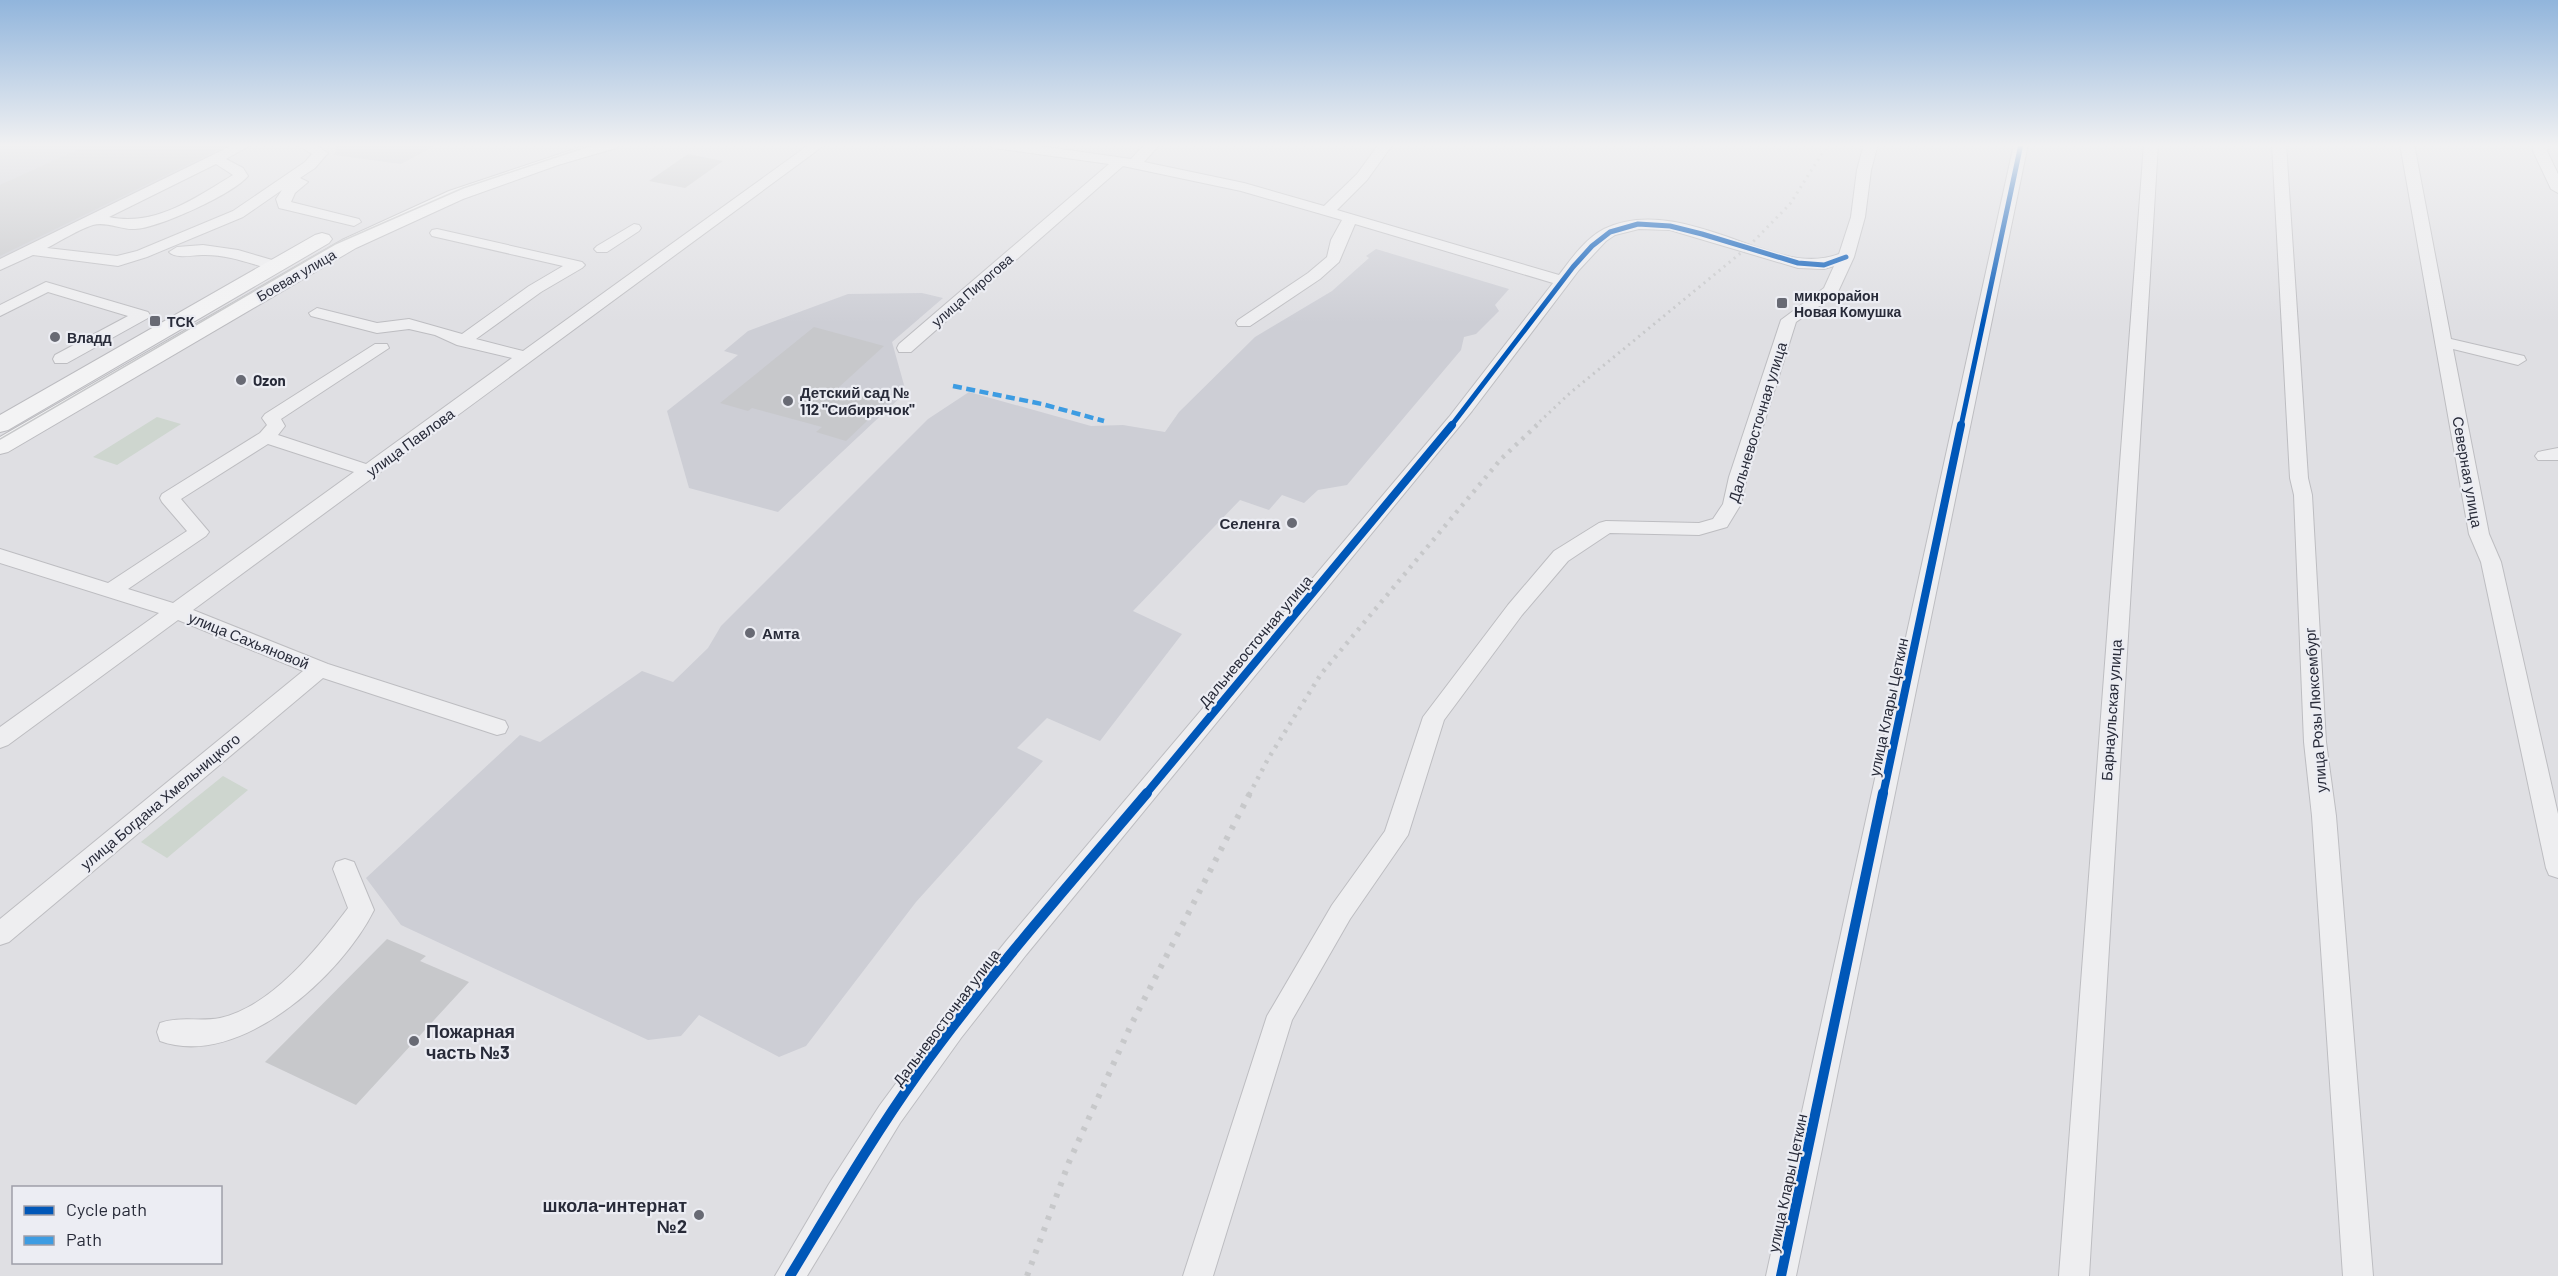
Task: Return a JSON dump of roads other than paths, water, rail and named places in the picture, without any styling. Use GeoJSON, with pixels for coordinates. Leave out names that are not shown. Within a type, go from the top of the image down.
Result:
{"type":"FeatureCollection","features":[{"type":"Feature","properties":{"kind":"main road","name":"Боевая улица"},"geometry":{"type":"LineString","coordinates":[[0,425],[274,265],[354,222],[397,204]]}},
{"type":"Feature","properties":{"kind":"main road","name":"Боевая улица"},"geometry":{"type":"LineString","coordinates":[[0,447],[349,244],[437,204]]}},
{"type":"Feature","properties":{"kind":"street"},"geometry":{"type":"LineString","coordinates":[[0,265],[126,204]]}},
{"type":"Feature","properties":{"kind":"street"},"geometry":{"type":"LineString","coordinates":[[95,219],[135,225],[155,221],[188,204]]}},
{"type":"Feature","properties":{"kind":"street"},"geometry":{"type":"LineString","coordinates":[[30,250],[118,261],[189,236],[238,214],[253,204]]}},
{"type":"Feature","properties":{"kind":"street"},"geometry":{"type":"LineString","coordinates":[[284,204],[354,222]]}},
{"type":"Feature","properties":{"kind":"street","name":"улица Павлова"},"geometry":{"type":"LineString","coordinates":[[0,740],[737,204]]}},
{"type":"Feature","properties":{"kind":"street","name":"улица Пирогова"},"geometry":{"type":"LineString","coordinates":[[905,348],[1078,204]]}},
{"type":"Feature","properties":{"kind":"street"},"geometry":{"type":"LineString","coordinates":[[1298,204],[1563,281]]}},
{"type":"Feature","properties":{"kind":"street"},"geometry":{"type":"LineString","coordinates":[[1326,212],[1335,204]]}},
{"type":"Feature","properties":{"kind":"street"},"geometry":{"type":"LineString","coordinates":[[1831,291],[1846,257],[1860,204]]}},
{"type":"Feature","properties":{"kind":"street","name":"улица Клары Цеткин"},"geometry":{"type":"LineString","coordinates":[[1781,1276],[2008,204]]}},
{"type":"Feature","properties":{"kind":"street","name":"Барнаульская улица"},"geometry":{"type":"LineString","coordinates":[[2074,1276],[2147,204]]}},
{"type":"Feature","properties":{"kind":"street","name":"улица Розы Люксембург"},"geometry":{"type":"LineString","coordinates":[[2283,204],[2299,478],[2303,495],[2315,741],[2324,816],[2358,1276]]}},
{"type":"Feature","properties":{"kind":"street","name":"Северная улица"},"geometry":{"type":"LineString","coordinates":[[2418,204],[2479,534],[2491,562],[2558,868]]}},
{"type":"Feature","properties":{"kind":"street"},"geometry":{"type":"LineString","coordinates":[[1244,323],[1314,276],[1334,259],[1350,219]]}},
{"type":"Feature","properties":{"kind":"street","name":"Дальневосточная улица"},"geometry":{"type":"LineString","coordinates":[[790,1276],[889,1115],[975,1000],[1063,889],[1149,790],[1479,392],[1563,281],[1596,242],[1609,232],[1641,225],[1687,229],[1796,264],[1820,267],[1837,264],[1846,257]]}},
{"type":"Feature","properties":{"kind":"street"},"geometry":{"type":"LineString","coordinates":[[602,249],[634,228]]}},
{"type":"Feature","properties":{"kind":"street"},"geometry":{"type":"LineString","coordinates":[[437,233],[577,265],[535,289],[463,341]]}},
{"type":"Feature","properties":{"kind":"street"},"geometry":{"type":"LineString","coordinates":[[177,252],[202,248],[242,255],[274,265]]}},
{"type":"Feature","properties":{"kind":"street","name":"Дальневосточная улица"},"geometry":{"type":"LineString","coordinates":[[1198,1276],[1280,1016],[1341,912],[1396,835],[1434,717],[1515,610],[1561,556],[1606,526],[1699,530],[1720,523],[1732,504],[1738,477],[1789,320],[1831,291],[1816,275],[1796,264]]}},
{"type":"Feature","properties":{"kind":"street"},"geometry":{"type":"LineString","coordinates":[[0,311],[46,287],[142,315],[61,359]]}},
{"type":"Feature","properties":{"kind":"street"},"geometry":{"type":"LineString","coordinates":[[316,313],[377,328],[409,324],[463,341],[527,357]]}},
{"type":"Feature","properties":{"kind":"street"},"geometry":{"type":"LineString","coordinates":[[2445,342],[2518,360]]}},
{"type":"Feature","properties":{"kind":"street"},"geometry":{"type":"LineString","coordinates":[[111,590],[200,532],[169,498],[266,437],[276,426],[271,418],[381,348]]}},
{"type":"Feature","properties":{"kind":"street"},"geometry":{"type":"LineString","coordinates":[[266,437],[369,471]]}},
{"type":"Feature","properties":{"kind":"street","name":"улица Сахьяновой"},"geometry":{"type":"LineString","coordinates":[[0,556],[176,611],[320,669],[497,727]]}},
{"type":"Feature","properties":{"kind":"street","name":"улица Богдана Хмельницкого"},"geometry":{"type":"LineString","coordinates":[[0,934],[320,669]]}},
{"type":"Feature","properties":{"kind":"street"},"geometry":{"type":"LineString","coordinates":[[170,1032],[224,1030],[274,1006],[336,946],[361,910],[345,869]]}},
{"type":"Feature","properties":{"kind":"tram line"},"geometry":{"type":"LineString","coordinates":[[0,439],[335,244],[427,204]]}},
{"type":"Feature","properties":{"kind":"railway"},"geometry":{"type":"LineString","coordinates":[[1535,426],[1570,393],[1748,247],[1790,204]]}},
{"type":"Feature","properties":{"kind":"railway"},"geometry":{"type":"LineString","coordinates":[[1249,795],[1268,759],[1321,674],[1501,459],[1537,425]]}},
{"type":"Feature","properties":{"kind":"railway"},"geometry":{"type":"LineString","coordinates":[[1027,1276],[1069,1162],[1131,1025],[1250,793]]}},
{"type":"Feature","properties":{"kind":"place","name":"микрорайон Новая Комушка"},"geometry":{"type":"Point","coordinates":[1782,303]}},
{"type":"Feature","properties":{"kind":"place","name":"ТСК"},"geometry":{"type":"Point","coordinates":[155,321]}},
{"type":"Feature","properties":{"kind":"place","name":"Владд"},"geometry":{"type":"Point","coordinates":[55,337]}},
{"type":"Feature","properties":{"kind":"place","name":"Ozon"},"geometry":{"type":"Point","coordinates":[241,380]}},
{"type":"Feature","properties":{"kind":"place","name":"Детский сад № 112 \"Сибирячок\""},"geometry":{"type":"Point","coordinates":[788,401]}},
{"type":"Feature","properties":{"kind":"place","name":"Селенга"},"geometry":{"type":"Point","coordinates":[1292,523]}},
{"type":"Feature","properties":{"kind":"place","name":"Амта"},"geometry":{"type":"Point","coordinates":[750,633]}},
{"type":"Feature","properties":{"kind":"place","name":"Пожарная часть №3"},"geometry":{"type":"Point","coordinates":[414,1041]}},
{"type":"Feature","properties":{"kind":"place","name":"школа-интернат №2"},"geometry":{"type":"Point","coordinates":[699,1215]}}]}
